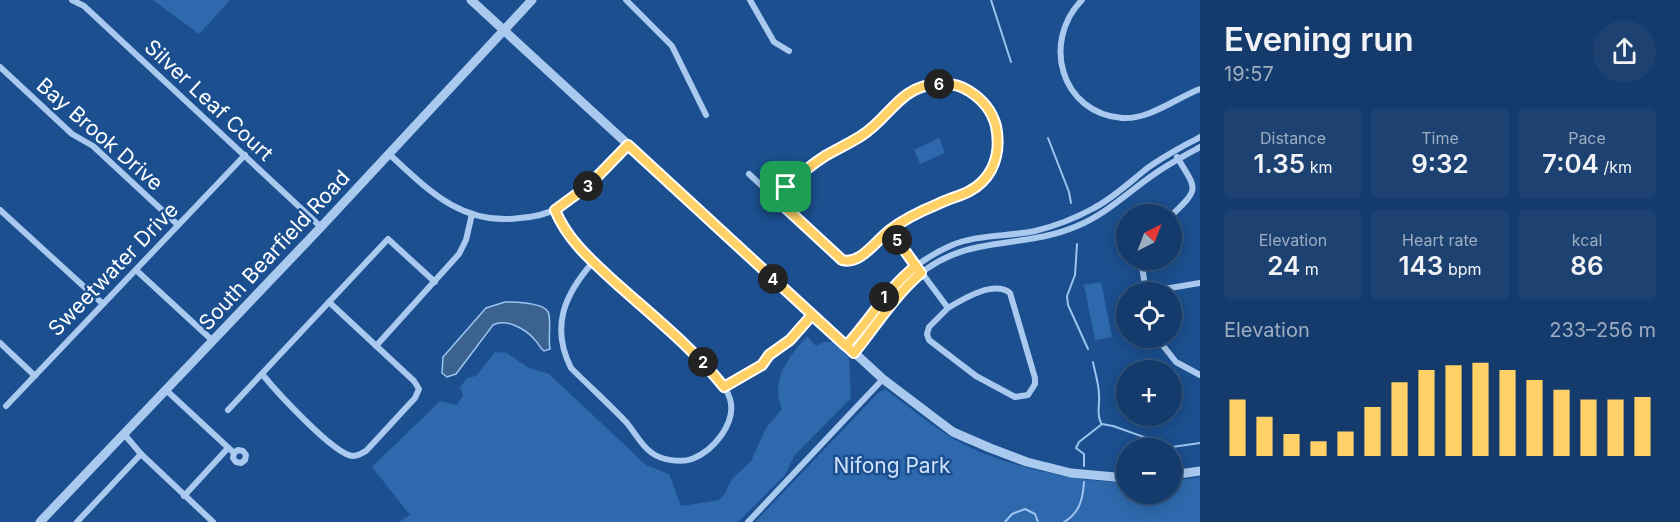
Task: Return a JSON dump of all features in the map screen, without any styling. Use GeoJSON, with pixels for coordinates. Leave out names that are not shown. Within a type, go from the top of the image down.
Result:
{"type":"FeatureCollection","features":[{"type":"Feature","properties":{"kind":"street","name":"Silver Leaf Court"},"geometry":{"type":"LineString","coordinates":[[72,0],[84,6],[321,227]]}},
{"type":"Feature","properties":{"kind":"street"},"geometry":{"type":"LineString","coordinates":[[471,0],[883,380],[953,432],[1027,462],[1071,472],[1116,477]]}},
{"type":"Feature","properties":{"kind":"street","name":"South Bearfield Road"},"geometry":{"type":"LineString","coordinates":[[40,522],[321,227],[532,0]]}},
{"type":"Feature","properties":{"kind":"street"},"geometry":{"type":"LineString","coordinates":[[626,0],[672,46],[706,115]]}},
{"type":"Feature","properties":{"kind":"street"},"geometry":{"type":"LineString","coordinates":[[750,0],[774,42],[789,51]]}},
{"type":"Feature","properties":{"kind":"street"},"geometry":{"type":"LineString","coordinates":[[1082,0],[1064,24],[1060,44],[1064,74],[1072,90],[1085,103],[1103,113],[1121,118],[1137,117],[1200,89]]}},
{"type":"Feature","properties":{"kind":"street","name":"Bay Brook Drive"},"geometry":{"type":"LineString","coordinates":[[0,67],[72,134],[93,146],[178,225]]}},
{"type":"Feature","properties":{"kind":"street"},"geometry":{"type":"LineString","coordinates":[[749,174],[842,260],[850,262],[857,260],[901,222],[939,203],[965,195],[983,181],[991,171],[998,149],[994,118],[975,94],[963,87],[947,83],[929,84],[914,89],[901,98],[873,128],[801,173],[775,198]]}},
{"type":"Feature","properties":{"kind":"street"},"geometry":{"type":"LineString","coordinates":[[850,350],[891,289],[916,266],[951,245],[980,237],[1033,231],[1053,226],[1094,208],[1116,194],[1147,168],[1200,137]]}},
{"type":"Feature","properties":{"kind":"street"},"geometry":{"type":"LineString","coordinates":[[389,154],[429,191],[447,203],[472,214],[493,219],[514,219],[537,216],[555,210],[589,185],[628,145]]}},
{"type":"Feature","properties":{"kind":"street"},"geometry":{"type":"LineString","coordinates":[[850,350],[881,318],[897,295],[935,263],[967,250],[1055,236],[1078,226],[1099,216],[1152,175],[1200,147]]}},
{"type":"Feature","properties":{"kind":"street"},"geometry":{"type":"LineString","coordinates":[[1173,152],[1193,183],[1194,190],[1191,198],[1182,206]]}},
{"type":"Feature","properties":{"kind":"street","name":"Sweetwater Drive"},"geometry":{"type":"LineString","coordinates":[[6,406],[244,156]]}},
{"type":"Feature","properties":{"kind":"street"},"geometry":{"type":"LineString","coordinates":[[0,210],[103,304]]}},
{"type":"Feature","properties":{"kind":"street"},"geometry":{"type":"LineString","coordinates":[[555,210],[562,227],[572,241],[697,357],[724,387],[730,398],[732,410],[729,422],[725,430],[703,454],[689,460],[677,461],[654,455],[646,449],[626,422],[571,368],[565,357],[562,333],[565,303],[570,292],[593,262]]}},
{"type":"Feature","properties":{"kind":"street"},"geometry":{"type":"LineString","coordinates":[[376,346],[459,254],[466,240],[472,214]]}},
{"type":"Feature","properties":{"kind":"street"},"geometry":{"type":"LineString","coordinates":[[890,230],[948,309]]}},
{"type":"Feature","properties":{"kind":"street"},"geometry":{"type":"LineString","coordinates":[[228,410],[388,239],[435,282]]}},
{"type":"Feature","properties":{"kind":"street"},"geometry":{"type":"LineString","coordinates":[[136,270],[213,341]]}},
{"type":"Feature","properties":{"kind":"street"},"geometry":{"type":"LineString","coordinates":[[1182,286],[1200,283]]}},
{"type":"Feature","properties":{"kind":"street"},"geometry":{"type":"LineString","coordinates":[[999,288],[1010,293],[1035,378],[1035,384],[1028,395],[1015,397],[976,376],[933,345],[927,334],[929,327],[948,309],[971,295],[999,288]]}},
{"type":"Feature","properties":{"kind":"street"},"geometry":{"type":"LineString","coordinates":[[262,374],[295,411],[346,454],[353,456],[360,455],[415,398],[419,389],[414,381],[329,302]]}},
{"type":"Feature","properties":{"kind":"street"},"geometry":{"type":"LineString","coordinates":[[873,313],[881,318]]}},
{"type":"Feature","properties":{"kind":"street"},"geometry":{"type":"LineString","coordinates":[[724,387],[762,365],[769,355],[790,340],[812,315]]}},
{"type":"Feature","properties":{"kind":"street"},"geometry":{"type":"LineString","coordinates":[[0,343],[35,376]]}},
{"type":"Feature","properties":{"kind":"street"},"geometry":{"type":"LineString","coordinates":[[1165,348],[1176,362],[1200,375]]}},
{"type":"Feature","properties":{"kind":"street"},"geometry":{"type":"LineString","coordinates":[[748,522],[883,380]]}},
{"type":"Feature","properties":{"kind":"street"},"geometry":{"type":"LineString","coordinates":[[166,390],[234,453]]}},
{"type":"Feature","properties":{"kind":"street"},"geometry":{"type":"LineString","coordinates":[[124,434],[141,454],[213,522]]}},
{"type":"Feature","properties":{"kind":"street"},"geometry":{"type":"LineString","coordinates":[[184,496],[228,448]]}},
{"type":"Feature","properties":{"kind":"street"},"geometry":{"type":"LineString","coordinates":[[76,522],[141,454]]}},
{"type":"Feature","properties":{"kind":"street"},"geometry":{"type":"LineString","coordinates":[[1182,474],[1200,471]]}},
{"type":"Feature","properties":{"kind":"green space"},"geometry":{"type":"Polygon","coordinates":[[[153,0],[230,0],[199,34],[153,0]]]}},
{"type":"Feature","properties":{"kind":"green space"},"geometry":{"type":"Polygon","coordinates":[[[939,138],[945,153],[920,164],[914,150],[939,138]]]}},
{"type":"Feature","properties":{"kind":"green space"},"geometry":{"type":"Polygon","coordinates":[[[1101,282],[1112,337],[1095,340],[1084,285],[1101,282]]]}},
{"type":"Feature","properties":{"kind":"green space"},"geometry":{"type":"Polygon","coordinates":[[[807,336],[816,346],[824,342],[834,342],[849,358],[851,398],[794,456],[785,475],[738,522],[399,522],[410,515],[372,467],[440,401],[457,405],[463,395],[460,387],[467,378],[476,376],[495,352],[507,353],[529,368],[549,374],[646,465],[669,474],[681,506],[719,500],[732,479],[751,461],[766,428],[782,409],[778,388],[783,370],[807,336]]]}},
{"type":"Feature","properties":{"kind":"green space","name":"Nifong Park"},"geometry":{"type":"Polygon","coordinates":[[[885,389],[952,438],[991,456],[1013,464],[1061,475],[1116,482],[1116,504],[1182,504],[1182,480],[1200,477],[1200,522],[755,522],[878,393],[885,389]]]}},
{"type":"Feature","properties":{"kind":"shaded area"},"geometry":{"type":"Polygon","coordinates":[[[505,302],[538,305],[547,311],[550,319],[550,349],[544,351],[531,336],[521,329],[510,324],[498,323],[493,325],[456,374],[447,377],[442,373],[443,357],[486,308],[505,302]]]}},
{"type":"Feature","properties":{"kind":"waterway"},"geometry":{"type":"LineString","coordinates":[[991,0],[1011,62]]}},
{"type":"Feature","properties":{"kind":"waterway"},"geometry":{"type":"LineString","coordinates":[[1048,138],[1071,203]]}},
{"type":"Feature","properties":{"kind":"waterway"},"geometry":{"type":"LineString","coordinates":[[1077,244],[1075,275],[1067,296],[1068,305],[1088,349]]}},
{"type":"Feature","properties":{"kind":"waterway"},"geometry":{"type":"LineString","coordinates":[[1093,362],[1101,423]]}},
{"type":"Feature","properties":{"kind":"waterway"},"geometry":{"type":"LineString","coordinates":[[1084,466],[1084,454],[1076,448],[1079,442],[1102,424],[1172,447],[1200,443]]}},
{"type":"Feature","properties":{"kind":"waterway"},"geometry":{"type":"LineString","coordinates":[[1064,522],[1080,505],[1084,482]]}},
{"type":"Feature","properties":{"kind":"waterway"},"geometry":{"type":"LineString","coordinates":[[1005,522],[1012,514],[1025,509],[1035,514],[1038,522]]}},
{"type":"Feature","properties":{"kind":"route"},"geometry":{"type":"LineString","coordinates":[[786,187],[775,198],[842,260],[850,262],[857,260],[890,230],[916,266],[891,289],[863,327],[846,346],[812,315],[790,340],[780,345],[762,365],[724,387],[712,371],[572,241],[562,227],[555,210],[589,185],[628,145],[812,315],[854,353],[897,295],[921,273],[916,266],[912,261],[890,230],[939,203],[965,195],[983,181],[991,171],[998,149],[994,118],[985,104],[963,87],[947,83],[929,84],[914,89],[901,98],[873,128],[825,156],[786,187]]}}]}
